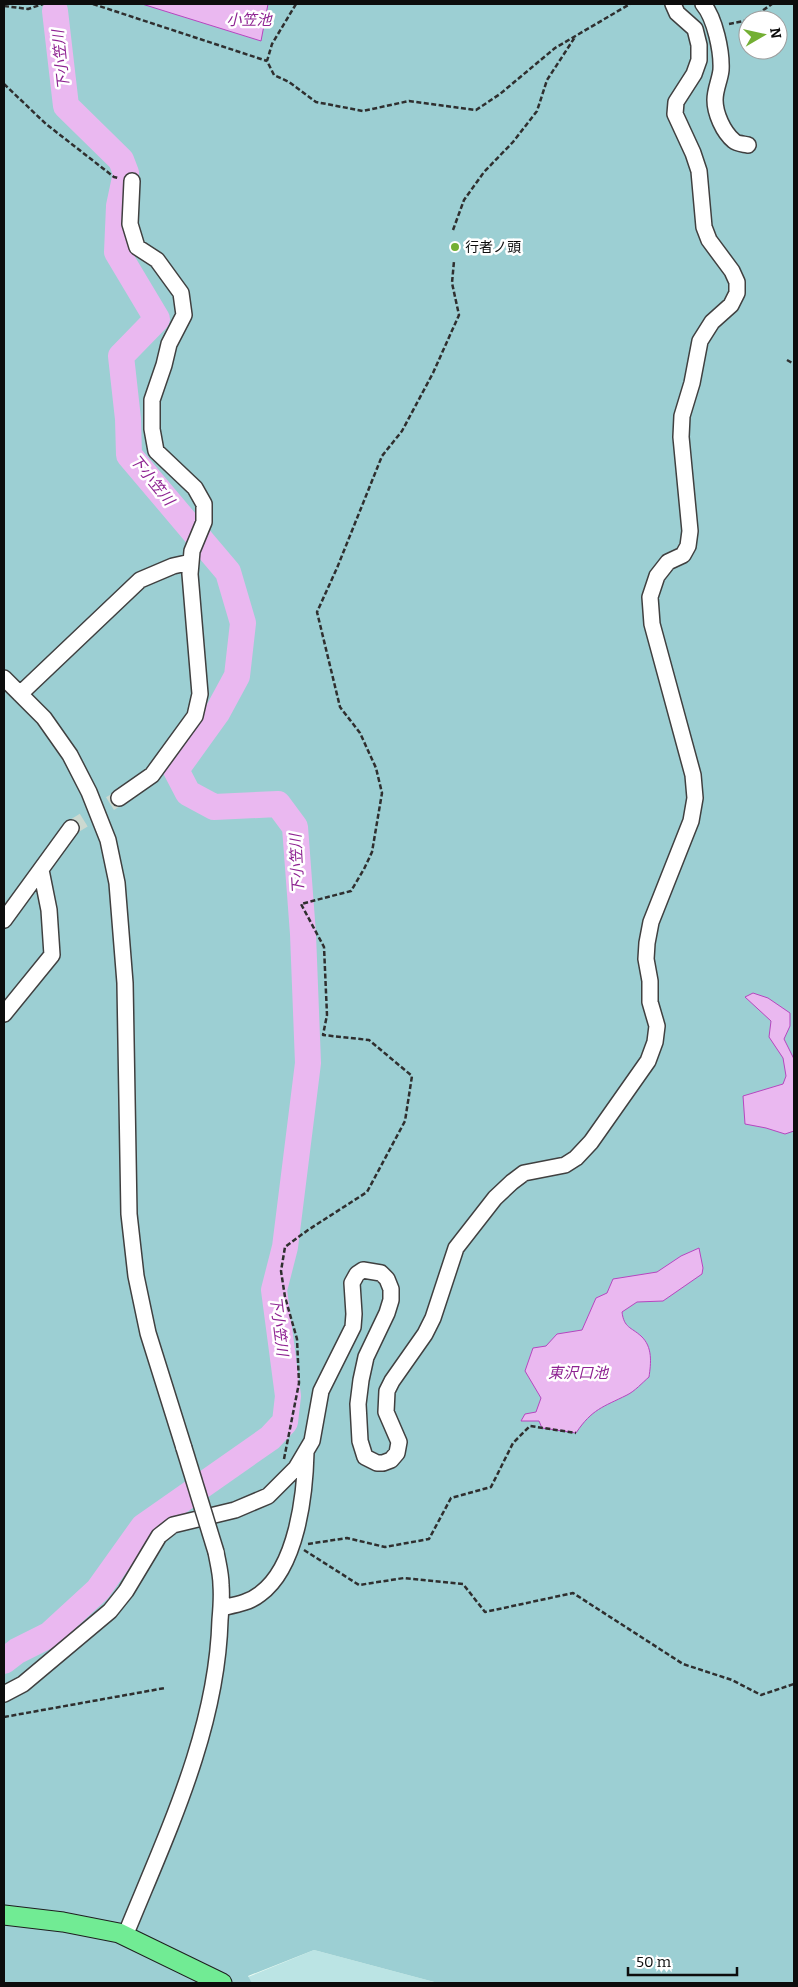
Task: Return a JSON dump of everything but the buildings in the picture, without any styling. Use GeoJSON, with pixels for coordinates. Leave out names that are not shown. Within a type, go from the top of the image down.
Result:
{"type":"FeatureCollection","features":[{"type":"Feature","properties":{"kind":"main road"},"geometry":{"type":"LineString","coordinates":[[4,1915],[63,1922],[119,1933],[222,1983]]}},
{"type":"Feature","properties":{"kind":"street"},"geometry":{"type":"LineString","coordinates":[[4,1694],[23,1684],[110,1611],[126,1591],[159,1536],[173,1525],[235,1510],[268,1496],[296,1468],[312,1441],[321,1391],[353,1328],[352,1283],[357,1274],[363,1270],[381,1273],[387,1279],[391,1289],[391,1300],[387,1313],[366,1357],[358,1404],[360,1441],[366,1456],[376,1463],[391,1460],[397,1453],[399,1442],[386,1412],[387,1391],[425,1334],[433,1318],[456,1248],[495,1198],[524,1173],[565,1165],[576,1158],[591,1142],[648,1062],[655,1042],[657,1026],[650,1002],[650,981],[646,958],[647,943],[651,922],[691,820],[695,798],[693,775],[652,624],[650,597],[657,576],[668,562],[683,554],[688,546],[690,530],[680,437],[682,416],[692,383],[700,341],[712,322],[731,305],[737,294],[737,282],[732,271],[708,240],[704,227],[699,171],[694,153],[675,114],[676,102],[694,74],[699,60],[699,45],[694,29],[678,13],[673,4]]}},
{"type":"Feature","properties":{"kind":"street"},"geometry":{"type":"LineString","coordinates":[[703,4],[716,32],[721,54],[721,71],[715,101],[721,122],[735,142],[748,146]]}},
{"type":"Feature","properties":{"kind":"street"},"geometry":{"type":"LineString","coordinates":[[119,798],[152,775],[195,716],[200,694],[190,574],[192,551],[204,522],[204,504],[194,488],[156,451],[152,429],[152,400],[169,344],[184,315],[181,293],[157,260],[137,247],[130,224],[126,180]]}},
{"type":"Feature","properties":{"kind":"street"},"geometry":{"type":"LineString","coordinates":[[20,694],[140,580],[173,566],[191,562]]}},
{"type":"Feature","properties":{"kind":"street"},"geometry":{"type":"LineString","coordinates":[[4,678],[44,718],[70,755],[89,792],[108,840],[117,884],[125,983],[128,1214],[136,1276],[148,1333],[216,1552],[222,1586],[220,1640],[215,1674],[199,1741],[187,1782],[125,1936]]}},
{"type":"Feature","properties":{"kind":"street"},"geometry":{"type":"LineString","coordinates":[[4,920],[71,828]]}},
{"type":"Feature","properties":{"kind":"street"},"geometry":{"type":"LineString","coordinates":[[4,1014],[52,955],[50,910],[41,870]]}},
{"type":"Feature","properties":{"kind":"street"},"geometry":{"type":"LineString","coordinates":[[221,1608],[247,1602],[261,1594],[283,1568],[294,1541],[306,1478],[306,1452]]}},
{"type":"Feature","properties":{"kind":"path"},"geometry":{"type":"LineString","coordinates":[[4,6],[28,9],[43,4]]}},
{"type":"Feature","properties":{"kind":"path"},"geometry":{"type":"LineString","coordinates":[[93,4],[267,61]]}},
{"type":"Feature","properties":{"kind":"path"},"geometry":{"type":"LineString","coordinates":[[296,4],[272,44],[267,61],[274,76],[289,82],[316,102],[363,111],[410,101],[476,110],[500,94],[555,48],[630,4]]}},
{"type":"Feature","properties":{"kind":"path"},"geometry":{"type":"LineString","coordinates":[[727,24],[749,20],[772,4]]}},
{"type":"Feature","properties":{"kind":"path"},"geometry":{"type":"LineString","coordinates":[[454,230],[464,200],[484,172],[513,142],[537,111],[547,80],[576,36]]}},
{"type":"Feature","properties":{"kind":"path"},"geometry":{"type":"LineString","coordinates":[[4,84],[46,124],[114,177],[126,180]]}},
{"type":"Feature","properties":{"kind":"path"},"geometry":{"type":"LineString","coordinates":[[283,1463],[299,1383],[297,1339],[285,1297],[281,1270],[285,1247],[367,1192],[405,1121],[412,1076],[369,1040],[323,1035],[327,1015],[324,947],[301,904],[351,891],[372,852],[382,793],[376,768],[360,733],[340,707],[317,612],[337,568],[382,456],[402,432],[433,373],[459,316],[452,283],[454,261]]}},
{"type":"Feature","properties":{"kind":"path"},"geometry":{"type":"LineString","coordinates":[[787,360],[794,364]]}},
{"type":"Feature","properties":{"kind":"path"},"geometry":{"type":"LineString","coordinates":[[305,1544],[347,1538],[385,1547],[429,1539],[451,1498],[491,1487],[512,1443],[530,1426],[576,1432]]}},
{"type":"Feature","properties":{"kind":"path"},"geometry":{"type":"LineString","coordinates":[[297,1546],[359,1585],[404,1578],[462,1584],[485,1612],[573,1593],[682,1664],[732,1680],[761,1695],[794,1684]]}},
{"type":"Feature","properties":{"kind":"path"},"geometry":{"type":"LineString","coordinates":[[4,1717],[164,1688]]}},
{"type":"Feature","properties":{"kind":"shaded area"},"geometry":{"type":"Polygon","coordinates":[[[4,4],[794,4],[794,1983],[438,1983],[314,1950],[248,1976],[252,1983],[4,1983],[4,4]]]}},
{"type":"Feature","properties":{"kind":"shaded area"},"geometry":{"type":"Polygon","coordinates":[[[314,1950],[438,1983],[252,1983],[248,1977],[314,1950]]]}},
{"type":"Feature","properties":{"kind":"water","name":"小笠池"},"geometry":{"type":"Polygon","coordinates":[[[142,4],[268,4],[261,41],[142,4]]]}},
{"type":"Feature","properties":{"kind":"water"},"geometry":{"type":"Polygon","coordinates":[[[753,993],[768,998],[790,1013],[790,1026],[784,1039],[794,1059],[794,1131],[785,1134],[745,1124],[743,1096],[783,1084],[786,1076],[783,1058],[769,1037],[771,1021],[745,997],[753,993]]]}},
{"type":"Feature","properties":{"kind":"water","name":"東沢口池"},"geometry":{"type":"Polygon","coordinates":[[[699,1248],[703,1268],[702,1274],[663,1301],[637,1302],[622,1312],[628,1327],[641,1336],[648,1345],[651,1361],[649,1377],[630,1393],[593,1414],[576,1433],[542,1428],[539,1421],[521,1421],[525,1414],[536,1412],[541,1398],[525,1371],[533,1348],[546,1346],[557,1334],[582,1330],[596,1298],[607,1293],[613,1279],[657,1272],[681,1256],[699,1248]]]}},
{"type":"Feature","properties":{"kind":"waterway","name":"下小笠川"},"geometry":{"type":"LineString","coordinates":[[4,1661],[17,1651],[49,1635],[98,1590],[143,1527],[270,1438],[285,1422],[288,1396],[274,1290],[285,1247],[308,1063],[303,934],[295,827],[278,804],[214,807],[188,793],[176,770],[217,713],[237,676],[243,623],[228,572],[129,455],[128,419],[121,356],[157,319],[117,252],[119,206],[126,173],[121,160],[66,106],[55,11]]}},
{"type":"Feature","properties":{"kind":"tunnel"},"geometry":{"type":"LineString","coordinates":[[71,828],[119,798]]}},
{"type":"Feature","properties":{"kind":"place","name":"行者ノ頭"},"geometry":{"type":"Point","coordinates":[455,247]}}]}
